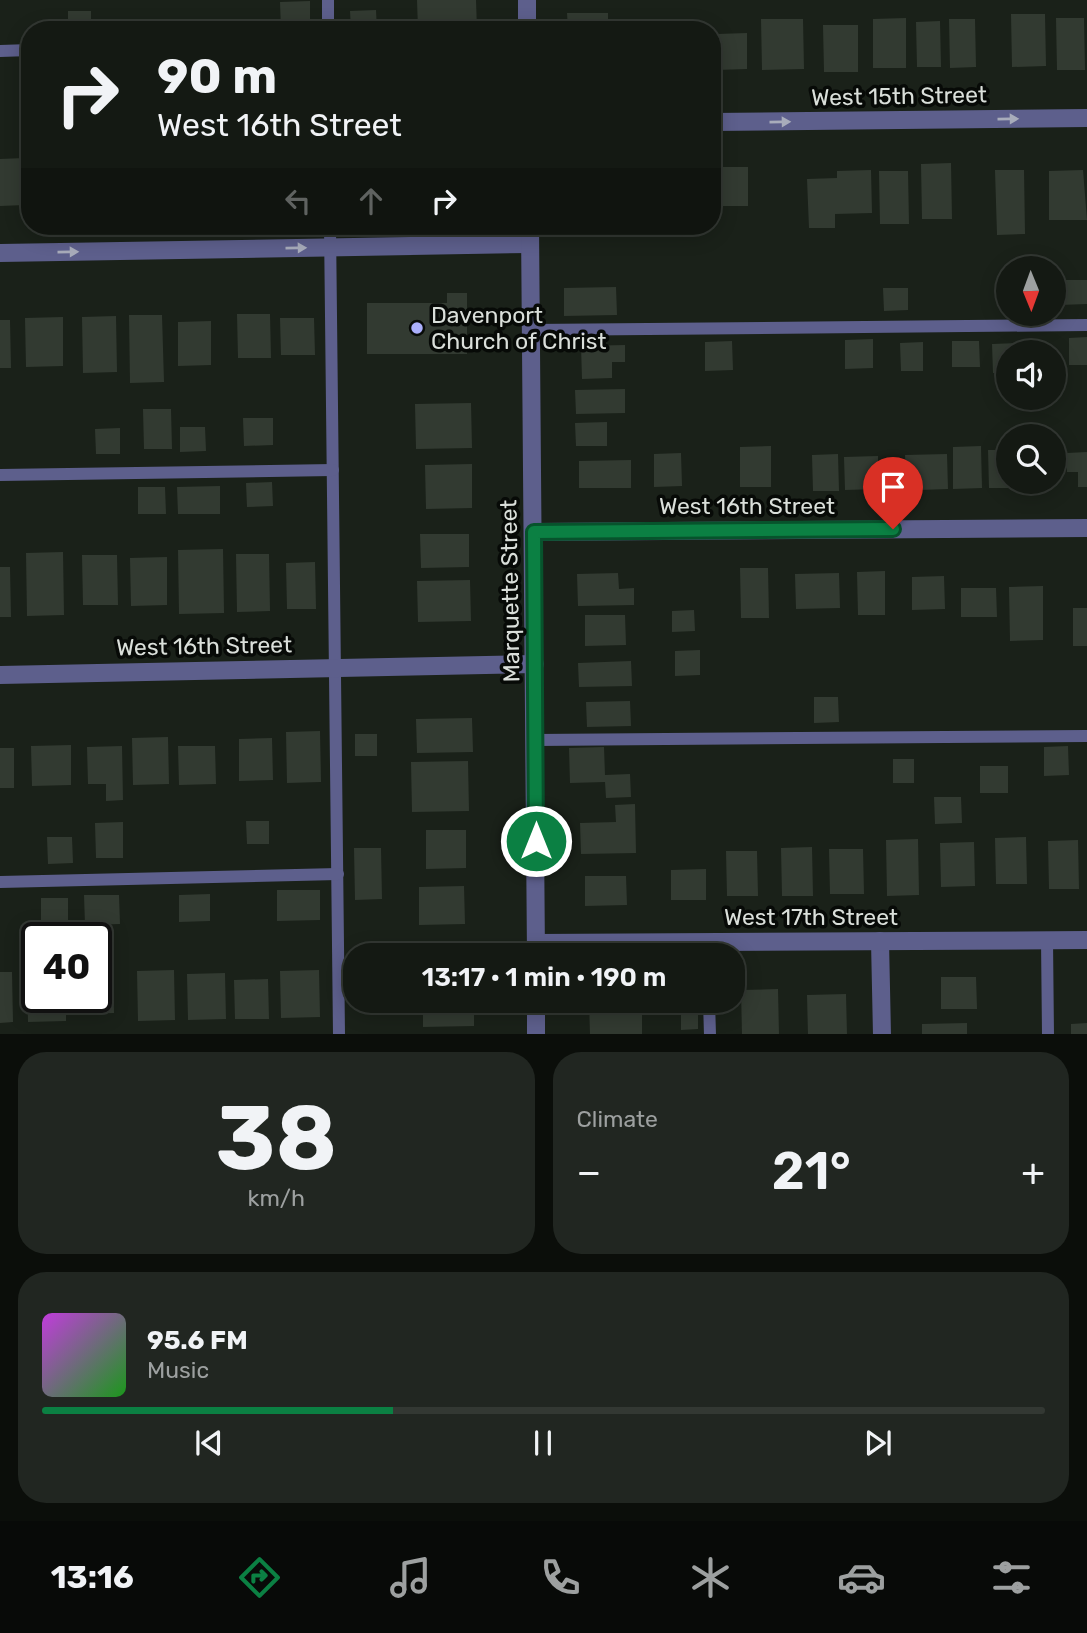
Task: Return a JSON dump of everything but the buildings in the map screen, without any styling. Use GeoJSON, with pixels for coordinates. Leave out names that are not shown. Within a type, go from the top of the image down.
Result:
{"type":"FeatureCollection","features":[{"type":"Feature","properties":{"kind":"street"},"geometry":{"type":"LineString","coordinates":[[527,0],[527,21]]}},
{"type":"Feature","properties":{"kind":"street","name":"West 15th Street"},"geometry":{"type":"LineString","coordinates":[[721,122],[1087,118]]}},
{"type":"Feature","properties":{"kind":"street","name":"Marquette Street"},"geometry":{"type":"LineString","coordinates":[[530,235],[536,943]]}},
{"type":"Feature","properties":{"kind":"street"},"geometry":{"type":"LineString","coordinates":[[0,253],[530,244]]}},
{"type":"Feature","properties":{"kind":"street","name":"West 16th Street"},"geometry":{"type":"LineString","coordinates":[[534,532],[1087,528]]}},
{"type":"Feature","properties":{"kind":"street","name":"West 16th Street"},"geometry":{"type":"LineString","coordinates":[[0,675],[535,664]]}},
{"type":"Feature","properties":{"kind":"street","name":"West 17th Street"},"geometry":{"type":"LineString","coordinates":[[745,947],[880,941],[1087,940]]}},
{"type":"Feature","properties":{"kind":"street"},"geometry":{"type":"LineString","coordinates":[[880,941],[881,1034]]}},
{"type":"Feature","properties":{"kind":"street"},"geometry":{"type":"LineString","coordinates":[[536,1013],[536,1034]]}},
{"type":"Feature","properties":{"kind":"lane"},"geometry":{"type":"LineString","coordinates":[[328,0],[328,21]]}},
{"type":"Feature","properties":{"kind":"lane"},"geometry":{"type":"LineString","coordinates":[[0,51],[21,50]]}},
{"type":"Feature","properties":{"kind":"lane"},"geometry":{"type":"LineString","coordinates":[[330,235],[340,1034]]}},
{"type":"Feature","properties":{"kind":"lane"},"geometry":{"type":"LineString","coordinates":[[531,330],[1087,325]]}},
{"type":"Feature","properties":{"kind":"lane"},"geometry":{"type":"LineString","coordinates":[[0,475],[333,470]]}},
{"type":"Feature","properties":{"kind":"lane"},"geometry":{"type":"LineString","coordinates":[[535,740],[1087,736]]}},
{"type":"Feature","properties":{"kind":"lane"},"geometry":{"type":"LineString","coordinates":[[0,882],[338,874]]}},
{"type":"Feature","properties":{"kind":"lane"},"geometry":{"type":"LineString","coordinates":[[1047,940],[1048,1034]]}},
{"type":"Feature","properties":{"kind":"lane"},"geometry":{"type":"LineString","coordinates":[[709,1013],[710,1034]]}},
{"type":"Feature","properties":{"kind":"place","name":"Davenport Church of Christ"},"geometry":{"type":"Point","coordinates":[417,328]}},
{"type":"Feature","properties":{"kind":"route"},"geometry":{"type":"LineString","coordinates":[[536,841],[534,532],[893,529]]}}]}
